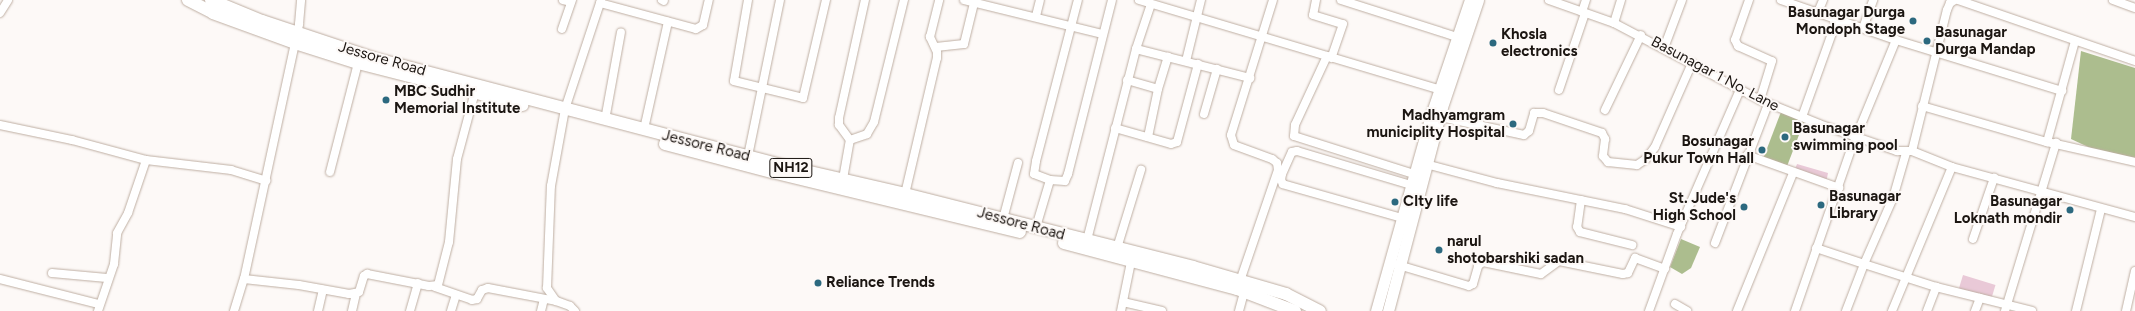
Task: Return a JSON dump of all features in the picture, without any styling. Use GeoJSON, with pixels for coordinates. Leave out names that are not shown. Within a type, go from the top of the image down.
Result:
{"type":"FeatureCollection","features":[{"type":"Feature","properties":{"kind":"highway","name":"Jessore Road"},"geometry":{"type":"LineString","coordinates":[[188,0],[252,28],[373,58],[772,172],[1016,231],[1131,262],[1286,294],[1320,311]]}},
{"type":"Feature","properties":{"kind":"highway","name":"Jessore Road"},"geometry":{"type":"LineString","coordinates":[[211,0],[262,21],[296,38],[358,63],[474,92],[644,129],[1087,240],[1242,286],[1295,311]]}},
{"type":"Feature","properties":{"kind":"main road"},"geometry":{"type":"LineString","coordinates":[[1377,307],[1396,264],[1435,116],[1440,90],[1470,0]]}},
{"type":"Feature","properties":{"kind":"main road"},"geometry":{"type":"LineString","coordinates":[[1435,116],[1478,0]]}},
{"type":"Feature","properties":{"kind":"main road"},"geometry":{"type":"LineString","coordinates":[[1389,311],[1402,218],[1414,174],[1422,163]]}},
{"type":"Feature","properties":{"kind":"street"},"geometry":{"type":"LineString","coordinates":[[0,13],[8,0]]}},
{"type":"Feature","properties":{"kind":"street"},"geometry":{"type":"LineString","coordinates":[[234,311],[244,279],[266,180],[296,38],[301,0]]}},
{"type":"Feature","properties":{"kind":"street"},"geometry":{"type":"LineString","coordinates":[[556,301],[547,288],[546,274],[551,186],[565,112],[601,1],[668,22],[700,28],[709,0]]}},
{"type":"Feature","properties":{"kind":"street"},"geometry":{"type":"LineString","coordinates":[[748,0],[733,79],[762,88],[801,97],[805,96],[826,0]]}},
{"type":"Feature","properties":{"kind":"street"},"geometry":{"type":"LineString","coordinates":[[748,156],[780,0]]}},
{"type":"Feature","properties":{"kind":"street"},"geometry":{"type":"LineString","coordinates":[[843,179],[850,140],[839,125],[839,118],[865,0]]}},
{"type":"Feature","properties":{"kind":"street"},"geometry":{"type":"LineString","coordinates":[[850,140],[866,134],[874,122],[904,0]]}},
{"type":"Feature","properties":{"kind":"street"},"geometry":{"type":"LineString","coordinates":[[906,194],[937,58],[936,47],[932,43],[931,31],[939,0]]}},
{"type":"Feature","properties":{"kind":"street"},"geometry":{"type":"LineString","coordinates":[[964,0],[1036,16],[1102,34]]}},
{"type":"Feature","properties":{"kind":"street"},"geometry":{"type":"LineString","coordinates":[[1003,9],[1005,0]]}},
{"type":"Feature","properties":{"kind":"street"},"geometry":{"type":"LineString","coordinates":[[1036,16],[1040,0]]}},
{"type":"Feature","properties":{"kind":"street"},"geometry":{"type":"LineString","coordinates":[[1078,0],[1034,174],[1050,180],[1065,181],[1068,174],[1102,34],[1112,0]]}},
{"type":"Feature","properties":{"kind":"street"},"geometry":{"type":"LineString","coordinates":[[1139,0],[1440,90]]}},
{"type":"Feature","properties":{"kind":"street"},"geometry":{"type":"LineString","coordinates":[[1186,61],[1201,0]]}},
{"type":"Feature","properties":{"kind":"street"},"geometry":{"type":"LineString","coordinates":[[1239,311],[1242,286],[1278,170],[1277,163],[1272,159],[1234,145],[1231,140],[1273,0]]}},
{"type":"Feature","properties":{"kind":"street"},"geometry":{"type":"LineString","coordinates":[[1316,0],[1313,15],[1343,24],[1329,57],[1295,125],[1294,136],[1414,174]]}},
{"type":"Feature","properties":{"kind":"street"},"geometry":{"type":"LineString","coordinates":[[1341,0],[1356,2],[1457,37]]}},
{"type":"Feature","properties":{"kind":"street","name":"Basunagar 1 No. Lane"},"geometry":{"type":"LineString","coordinates":[[1549,0],[1559,2],[1614,23],[1664,48],[1740,90],[1768,104],[1802,117],[1952,167],[2043,191],[2135,218]]}},
{"type":"Feature","properties":{"kind":"street"},"geometry":{"type":"LineString","coordinates":[[1559,90],[1584,12],[1586,0]]}},
{"type":"Feature","properties":{"kind":"street"},"geometry":{"type":"LineString","coordinates":[[1614,23],[1621,0]]}},
{"type":"Feature","properties":{"kind":"street"},"geometry":{"type":"LineString","coordinates":[[1664,48],[1682,0]]}},
{"type":"Feature","properties":{"kind":"street"},"geometry":{"type":"LineString","coordinates":[[1749,0],[1735,40],[1738,46],[1772,61],[1772,69],[1760,100]]}},
{"type":"Feature","properties":{"kind":"street"},"geometry":{"type":"LineString","coordinates":[[1781,0],[1896,40],[2062,91]]}},
{"type":"Feature","properties":{"kind":"street"},"geometry":{"type":"LineString","coordinates":[[1818,12],[1823,0]]}},
{"type":"Feature","properties":{"kind":"street"},"geometry":{"type":"LineString","coordinates":[[1863,28],[1873,0]]}},
{"type":"Feature","properties":{"kind":"street"},"geometry":{"type":"LineString","coordinates":[[1846,311],[1864,264],[1893,198],[1909,152],[1950,3],[1957,0],[2135,61]]}},
{"type":"Feature","properties":{"kind":"street"},"geometry":{"type":"LineString","coordinates":[[2116,0],[2135,8]]}},
{"type":"Feature","properties":{"kind":"street"},"geometry":{"type":"LineString","coordinates":[[562,29],[569,1]]}},
{"type":"Feature","properties":{"kind":"street"},"geometry":{"type":"LineString","coordinates":[[936,47],[964,44],[974,2]]}},
{"type":"Feature","properties":{"kind":"street"},"geometry":{"type":"LineString","coordinates":[[1087,240],[1127,80],[1151,4]]}},
{"type":"Feature","properties":{"kind":"street"},"geometry":{"type":"LineString","coordinates":[[1802,117],[1837,19]]}},
{"type":"Feature","properties":{"kind":"street"},"geometry":{"type":"LineString","coordinates":[[644,129],[668,22]]}},
{"type":"Feature","properties":{"kind":"street"},"geometry":{"type":"LineString","coordinates":[[605,120],[621,32]]}},
{"type":"Feature","properties":{"kind":"street"},"geometry":{"type":"LineString","coordinates":[[1605,110],[1641,36]]}},
{"type":"Feature","properties":{"kind":"street"},"geometry":{"type":"LineString","coordinates":[[1796,311],[1816,248],[1839,188],[1856,136],[1896,40]]}},
{"type":"Feature","properties":{"kind":"street"},"geometry":{"type":"LineString","coordinates":[[2048,142],[2075,40]]}},
{"type":"Feature","properties":{"kind":"street"},"geometry":{"type":"LineString","coordinates":[[1136,49],[1250,78]]}},
{"type":"Feature","properties":{"kind":"street"},"geometry":{"type":"LineString","coordinates":[[1148,137],[1158,89],[1168,56]]}},
{"type":"Feature","properties":{"kind":"street"},"geometry":{"type":"LineString","coordinates":[[330,172],[358,63]]}},
{"type":"Feature","properties":{"kind":"street"},"geometry":{"type":"LineString","coordinates":[[1435,116],[1524,135],[1530,131],[1534,113],[1543,113],[1602,133],[1605,139],[1603,156],[1608,162],[1630,166],[1643,162],[1655,147],[1692,63]]}},
{"type":"Feature","properties":{"kind":"street"},"geometry":{"type":"LineString","coordinates":[[1115,128],[1171,144],[1177,142],[1198,64]]}},
{"type":"Feature","properties":{"kind":"street"},"geometry":{"type":"LineString","coordinates":[[1204,114],[1217,69]]}},
{"type":"Feature","properties":{"kind":"street"},"geometry":{"type":"LineString","coordinates":[[1127,80],[1158,89]]}},
{"type":"Feature","properties":{"kind":"street"},"geometry":{"type":"LineString","coordinates":[[1649,311],[1681,227],[1740,90]]}},
{"type":"Feature","properties":{"kind":"street"},"geometry":{"type":"LineString","coordinates":[[435,287],[439,283],[449,242],[457,159],[474,92]]}},
{"type":"Feature","properties":{"kind":"street"},"geometry":{"type":"LineString","coordinates":[[1715,243],[1747,155],[1768,104]]}},
{"type":"Feature","properties":{"kind":"street"},"geometry":{"type":"LineString","coordinates":[[1922,106],[2048,142],[2135,162]]}},
{"type":"Feature","properties":{"kind":"street"},"geometry":{"type":"LineString","coordinates":[[0,125],[72,140],[146,160],[231,170],[266,180]]}},
{"type":"Feature","properties":{"kind":"street"},"geometry":{"type":"LineString","coordinates":[[2007,308],[2043,191],[2056,143]]}},
{"type":"Feature","properties":{"kind":"street"},"geometry":{"type":"LineString","coordinates":[[1402,218],[1284,184],[1281,180],[1282,174],[1292,152],[1298,151],[1411,185]]}},
{"type":"Feature","properties":{"kind":"street"},"geometry":{"type":"LineString","coordinates":[[1747,155],[1793,173],[1839,188]]}},
{"type":"Feature","properties":{"kind":"street"},"geometry":{"type":"LineString","coordinates":[[0,278],[99,307],[116,251],[116,233],[128,212],[146,160]]}},
{"type":"Feature","properties":{"kind":"street"},"geometry":{"type":"LineString","coordinates":[[1003,219],[1018,163]]}},
{"type":"Feature","properties":{"kind":"street"},"geometry":{"type":"LineString","coordinates":[[1422,163],[1497,183],[1625,209],[1681,227]]}},
{"type":"Feature","properties":{"kind":"street"},"geometry":{"type":"LineString","coordinates":[[1892,311],[1952,167]]}},
{"type":"Feature","properties":{"kind":"street"},"geometry":{"type":"LineString","coordinates":[[1117,248],[1142,170]]}},
{"type":"Feature","properties":{"kind":"street"},"geometry":{"type":"LineString","coordinates":[[1737,311],[1793,173]]}},
{"type":"Feature","properties":{"kind":"street"},"geometry":{"type":"LineString","coordinates":[[1973,239],[1994,178]]}},
{"type":"Feature","properties":{"kind":"street"},"geometry":{"type":"LineString","coordinates":[[1036,227],[1050,180]]}},
{"type":"Feature","properties":{"kind":"street"},"geometry":{"type":"LineString","coordinates":[[1581,200],[1578,223],[1580,232],[1632,246]]}},
{"type":"Feature","properties":{"kind":"street"},"geometry":{"type":"LineString","coordinates":[[2076,311],[2101,209]]}},
{"type":"Feature","properties":{"kind":"street"},"geometry":{"type":"LineString","coordinates":[[1816,248],[1906,278],[1980,298],[2007,308],[2032,311]]}},
{"type":"Feature","properties":{"kind":"street"},"geometry":{"type":"LineString","coordinates":[[1396,264],[1469,286],[1473,284],[1478,266],[1483,262],[1541,274],[1559,261],[1623,274],[1628,273],[1635,258],[1665,269]]}},
{"type":"Feature","properties":{"kind":"street"},"geometry":{"type":"LineString","coordinates":[[1121,311],[1131,262]]}},
{"type":"Feature","properties":{"kind":"street"},"geometry":{"type":"LineString","coordinates":[[52,273],[107,278]]}},
{"type":"Feature","properties":{"kind":"street"},"geometry":{"type":"LineString","coordinates":[[352,311],[356,294],[367,274],[435,287],[475,300],[482,290],[488,288],[556,301],[570,306],[575,311]]}},
{"type":"Feature","properties":{"kind":"street"},"geometry":{"type":"LineString","coordinates":[[2126,311],[2134,275]]}},
{"type":"Feature","properties":{"kind":"street"},"geometry":{"type":"LineString","coordinates":[[244,279],[356,294]]}},
{"type":"Feature","properties":{"kind":"street"},"geometry":{"type":"LineString","coordinates":[[410,311],[418,283]]}},
{"type":"Feature","properties":{"kind":"street"},"geometry":{"type":"LineString","coordinates":[[1927,311],[1936,287]]}},
{"type":"Feature","properties":{"kind":"street"},"geometry":{"type":"LineString","coordinates":[[318,311],[323,290]]}},
{"type":"Feature","properties":{"kind":"street"},"geometry":{"type":"LineString","coordinates":[[451,311],[456,295]]}},
{"type":"Feature","properties":{"kind":"street"},"geometry":{"type":"LineString","coordinates":[[1975,311],[1980,298]]}},
{"type":"Feature","properties":{"kind":"street"},"geometry":{"type":"LineString","coordinates":[[541,311],[544,299]]}},
{"type":"Feature","properties":{"kind":"street"},"geometry":{"type":"LineString","coordinates":[[1123,302],[1162,311]]}},
{"type":"Feature","properties":{"kind":"street"},"geometry":{"type":"LineString","coordinates":[[1675,304],[1687,311]]}},
{"type":"Feature","properties":{"kind":"street"},"geometry":{"type":"LineString","coordinates":[[1377,307],[1389,311]]}},
{"type":"Feature","properties":{"kind":"shaded area"},"geometry":{"type":"Polygon","coordinates":[[[2081,51],[2135,68],[2135,158],[2099,152],[2071,139],[2081,51]]]}},
{"type":"Feature","properties":{"kind":"shaded area","name":"Basunagar swimming pool"},"geometry":{"type":"Polygon","coordinates":[[[1781,112],[1804,121],[1786,168],[1763,159],[1781,112]]]}},
{"type":"Feature","properties":{"kind":"shaded area"},"geometry":{"type":"Polygon","coordinates":[[[1797,164],[1828,173],[1826,183],[1795,169],[1797,164]]]}},
{"type":"Feature","properties":{"kind":"shaded area"},"geometry":{"type":"Polygon","coordinates":[[[1681,239],[1700,247],[1691,268],[1682,274],[1670,267],[1681,239]]]}},
{"type":"Feature","properties":{"kind":"shaded area"},"geometry":{"type":"Polygon","coordinates":[[[1963,275],[1996,285],[1991,298],[1959,288],[1963,275]]]}},
{"type":"Feature","properties":{"kind":"place","name":"Basunagar Durga Mondoph Stage"},"geometry":{"type":"Point","coordinates":[1913,21]}},
{"type":"Feature","properties":{"kind":"place","name":"Basunagar Durga Mandap"},"geometry":{"type":"Point","coordinates":[1927,41]}},
{"type":"Feature","properties":{"kind":"place","name":"Khosla electronics"},"geometry":{"type":"Point","coordinates":[1493,43]}},
{"type":"Feature","properties":{"kind":"place","name":"MBC Sudhir Memorial Institute"},"geometry":{"type":"Point","coordinates":[386,100]}},
{"type":"Feature","properties":{"kind":"place","name":"Madhyamgram municiplity Hospital"},"geometry":{"type":"Point","coordinates":[1513,124]}},
{"type":"Feature","properties":{"kind":"place","name":"Basunagar swimming pool"},"geometry":{"type":"Point","coordinates":[1785,137]}},
{"type":"Feature","properties":{"kind":"place","name":"Bosunagar Pukur Town Hall"},"geometry":{"type":"Point","coordinates":[1762,150]}},
{"type":"Feature","properties":{"kind":"place","name":"CIty life"},"geometry":{"type":"Point","coordinates":[1395,202]}},
{"type":"Feature","properties":{"kind":"place","name":"Basunagar Library"},"geometry":{"type":"Point","coordinates":[1821,205]}},
{"type":"Feature","properties":{"kind":"place","name":"St. Jude's High School"},"geometry":{"type":"Point","coordinates":[1744,207]}},
{"type":"Feature","properties":{"kind":"place","name":"Basunagar Loknath mondir"},"geometry":{"type":"Point","coordinates":[2070,210]}},
{"type":"Feature","properties":{"kind":"place","name":"narul shotobarshiki sadan"},"geometry":{"type":"Point","coordinates":[1439,250]}},
{"type":"Feature","properties":{"kind":"place","name":"Reliance Trends"},"geometry":{"type":"Point","coordinates":[818,283]}}]}
